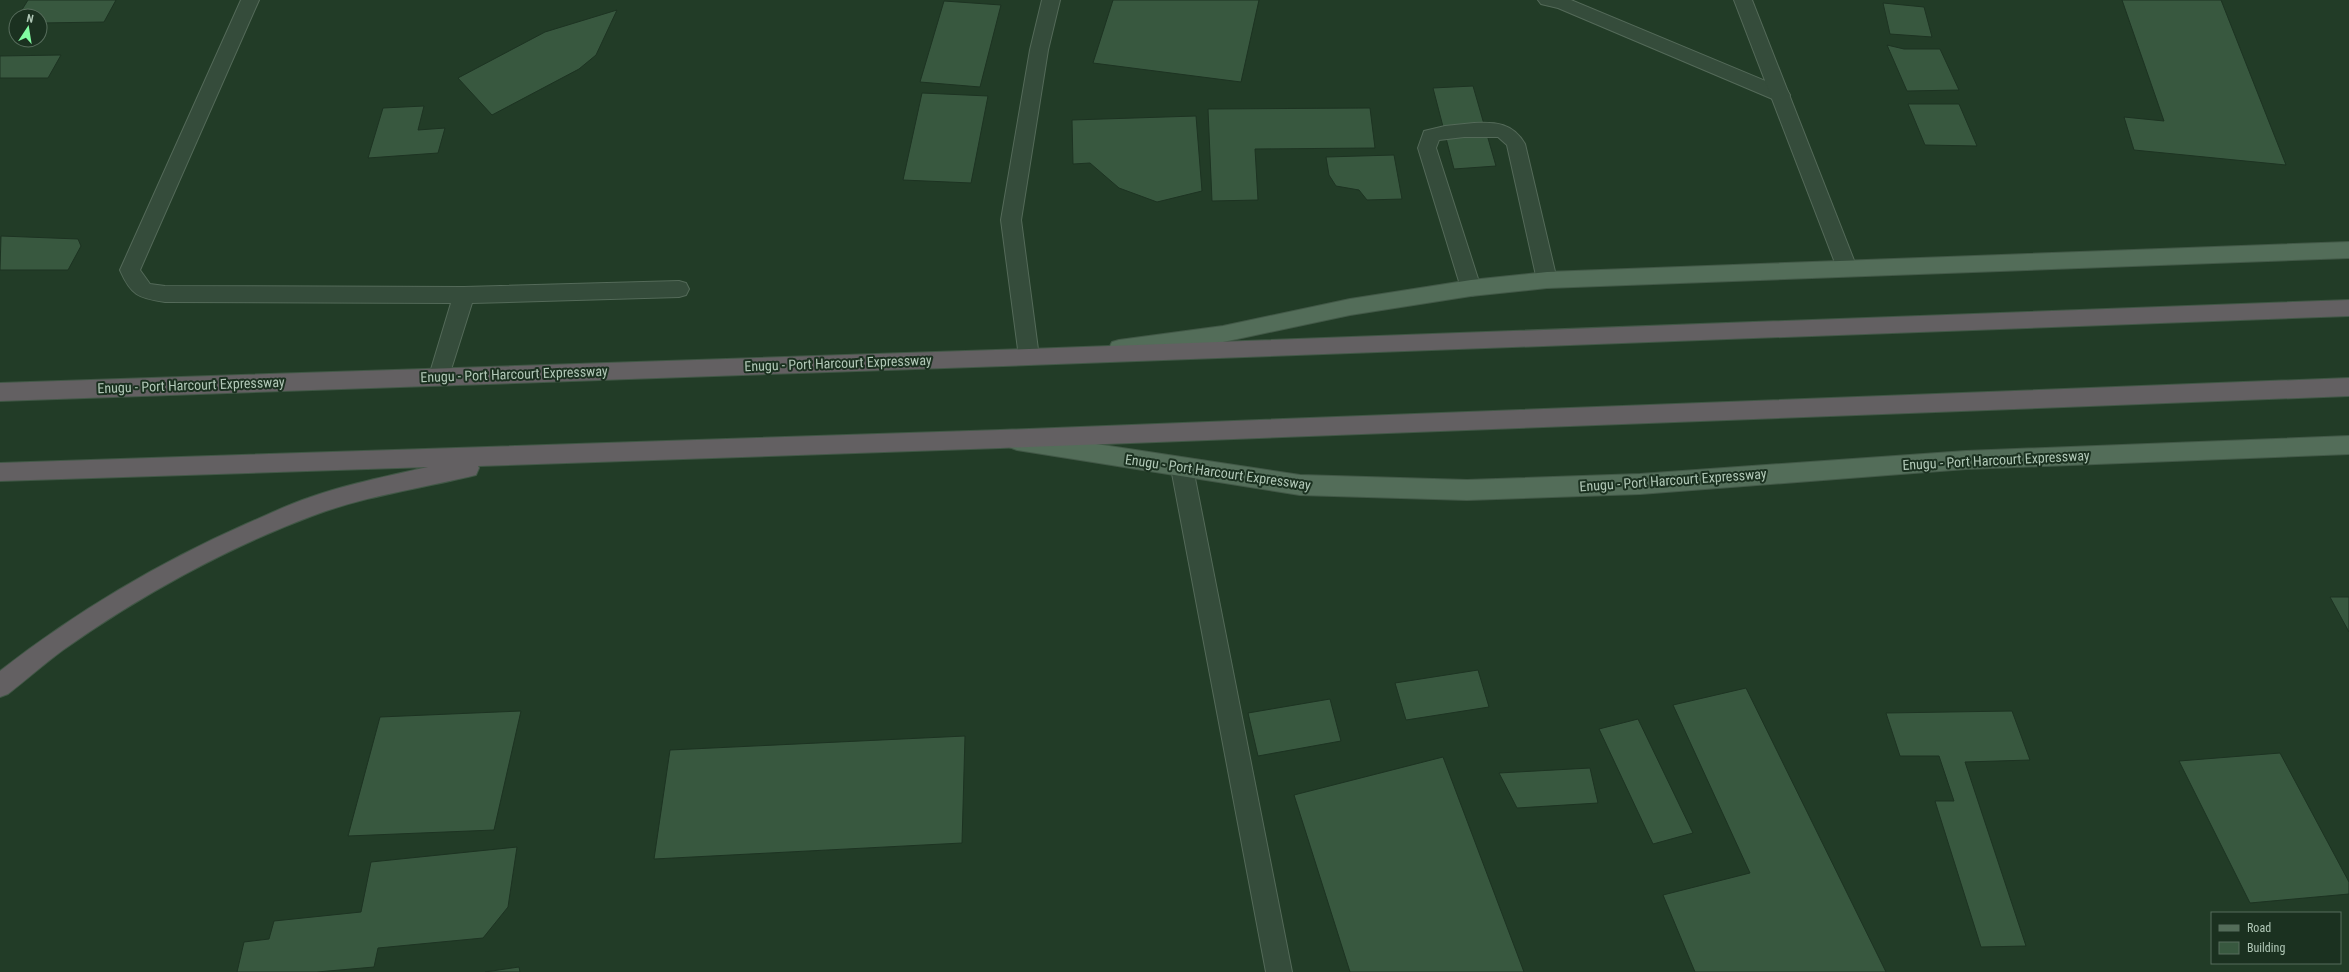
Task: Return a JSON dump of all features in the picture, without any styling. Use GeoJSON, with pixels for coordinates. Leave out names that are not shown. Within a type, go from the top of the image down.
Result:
{"type":"FeatureCollection","features":[{"type":"Feature","properties":{"kind":"highway","name":"Enugu - Port Harcourt Expressway"},"geometry":{"type":"LineString","coordinates":[[0,392],[1029,357],[2349,308]]}},
{"type":"Feature","properties":{"kind":"highway"},"geometry":{"type":"LineString","coordinates":[[0,377],[46,390]]}},
{"type":"Feature","properties":{"kind":"highway","name":"Enugu - Port Harcourt Expressway"},"geometry":{"type":"LineString","coordinates":[[0,472],[524,456],[1000,439],[2349,387]]}},
{"type":"Feature","properties":{"kind":"highway"},"geometry":{"type":"LineString","coordinates":[[0,686],[54,643],[139,589],[223,545],[302,510],[380,487],[524,456]]}},
{"type":"Feature","properties":{"kind":"main road","name":"Enugu - Port Harcourt Expressway"},"geometry":{"type":"LineString","coordinates":[[1029,357],[1087,353],[1224,334],[1350,307],[1471,288],[1547,280],[2349,250]]}},
{"type":"Feature","properties":{"kind":"main road","name":"Enugu - Port Harcourt Expressway"},"geometry":{"type":"LineString","coordinates":[[1000,439],[1300,485],[1467,490],[1640,484],[1966,460],[2349,445]]}},
{"type":"Feature","properties":{"kind":"street"},"geometry":{"type":"LineString","coordinates":[[250,0],[130,270],[136,284],[142,291],[165,294],[464,295],[679,289]]}},
{"type":"Feature","properties":{"kind":"street"},"geometry":{"type":"LineString","coordinates":[[1029,357],[1011,220],[1039,50],[1051,0]]}},
{"type":"Feature","properties":{"kind":"street"},"geometry":{"type":"LineString","coordinates":[[1547,0],[1562,3],[1781,95]]}},
{"type":"Feature","properties":{"kind":"street"},"geometry":{"type":"LineString","coordinates":[[1743,0],[1847,268]]}},
{"type":"Feature","properties":{"kind":"street"},"geometry":{"type":"LineString","coordinates":[[1471,288],[1427,148],[1431,136],[1440,132],[1500,130],[1511,137],[1516,144],[1547,280]]}},
{"type":"Feature","properties":{"kind":"street"},"geometry":{"type":"LineString","coordinates":[[439,376],[464,295]]}},
{"type":"Feature","properties":{"kind":"street"},"geometry":{"type":"LineString","coordinates":[[1182,468],[1279,972]]}},
{"type":"Feature","properties":{"kind":"building"},"geometry":{"type":"Polygon","coordinates":[[[28,0],[116,0],[104,22],[48,23],[48,8],[23,8],[28,0]]]}},
{"type":"Feature","properties":{"kind":"building"},"geometry":{"type":"Polygon","coordinates":[[[1113,0],[1259,0],[1241,82],[1093,63],[1113,0]]]}},
{"type":"Feature","properties":{"kind":"building"},"geometry":{"type":"Polygon","coordinates":[[[2122,0],[2221,0],[2286,165],[2134,150],[2124,117],[2164,121],[2122,0]]]}},
{"type":"Feature","properties":{"kind":"building"},"geometry":{"type":"Polygon","coordinates":[[[944,1],[1001,5],[980,87],[920,82],[944,1]]]}},
{"type":"Feature","properties":{"kind":"building"},"geometry":{"type":"Polygon","coordinates":[[[1883,3],[1924,7],[1932,37],[1890,34],[1883,3]]]}},
{"type":"Feature","properties":{"kind":"building"},"geometry":{"type":"Polygon","coordinates":[[[617,10],[596,55],[579,69],[492,115],[458,78],[545,32],[617,10]]]}},
{"type":"Feature","properties":{"kind":"building"},"geometry":{"type":"Polygon","coordinates":[[[1887,45],[1904,49],[1940,49],[1959,90],[1907,91],[1887,45]]]}},
{"type":"Feature","properties":{"kind":"building"},"geometry":{"type":"Polygon","coordinates":[[[61,55],[48,78],[0,78],[0,56],[61,55]]]}},
{"type":"Feature","properties":{"kind":"building"},"geometry":{"type":"Polygon","coordinates":[[[1473,86],[1496,166],[1454,169],[1433,88],[1473,86]]]}},
{"type":"Feature","properties":{"kind":"building"},"geometry":{"type":"Polygon","coordinates":[[[922,93],[988,96],[971,183],[903,180],[922,93]]]}},
{"type":"Feature","properties":{"kind":"building"},"geometry":{"type":"Polygon","coordinates":[[[1908,104],[1959,104],[1977,146],[1925,145],[1908,104]]]}},
{"type":"Feature","properties":{"kind":"building"},"geometry":{"type":"Polygon","coordinates":[[[424,106],[418,130],[445,128],[438,153],[368,158],[383,108],[424,106]]]}},
{"type":"Feature","properties":{"kind":"building"},"geometry":{"type":"Polygon","coordinates":[[[1370,108],[1375,148],[1255,149],[1258,200],[1212,201],[1208,109],[1370,108]]]}},
{"type":"Feature","properties":{"kind":"building"},"geometry":{"type":"Polygon","coordinates":[[[1196,116],[1202,191],[1157,202],[1119,188],[1090,163],[1073,164],[1072,120],[1196,116]]]}},
{"type":"Feature","properties":{"kind":"building"},"geometry":{"type":"Polygon","coordinates":[[[1394,155],[1402,199],[1367,200],[1359,190],[1336,186],[1329,175],[1326,157],[1394,155]]]}},
{"type":"Feature","properties":{"kind":"building"},"geometry":{"type":"Polygon","coordinates":[[[1,236],[78,239],[81,246],[68,270],[0,270],[1,236]]]}},
{"type":"Feature","properties":{"kind":"building"},"geometry":{"type":"Polygon","coordinates":[[[2330,597],[2349,597],[2349,632],[2330,597]]]}},
{"type":"Feature","properties":{"kind":"building"},"geometry":{"type":"Polygon","coordinates":[[[1478,670],[1489,707],[1406,720],[1395,683],[1478,670]]]}},
{"type":"Feature","properties":{"kind":"building"},"geometry":{"type":"Polygon","coordinates":[[[1746,688],[1886,972],[1695,972],[1663,895],[1750,873],[1673,705],[1746,688]]]}},
{"type":"Feature","properties":{"kind":"building"},"geometry":{"type":"Polygon","coordinates":[[[1330,699],[1341,741],[1258,756],[1248,713],[1330,699]]]}},
{"type":"Feature","properties":{"kind":"building"},"geometry":{"type":"Polygon","coordinates":[[[521,711],[494,830],[348,836],[380,717],[521,711]]]}},
{"type":"Feature","properties":{"kind":"building"},"geometry":{"type":"Polygon","coordinates":[[[2012,711],[2030,760],[1965,762],[2026,946],[1981,947],[1935,801],[1954,801],[1939,756],[1900,756],[1886,713],[2012,711]]]}},
{"type":"Feature","properties":{"kind":"building"},"geometry":{"type":"Polygon","coordinates":[[[1638,719],[1693,833],[1653,844],[1599,729],[1638,719]]]}},
{"type":"Feature","properties":{"kind":"building"},"geometry":{"type":"Polygon","coordinates":[[[965,736],[962,843],[654,859],[670,750],[965,736]]]}},
{"type":"Feature","properties":{"kind":"building"},"geometry":{"type":"Polygon","coordinates":[[[2280,753],[2349,882],[2349,894],[2250,903],[2179,761],[2280,753]]]}},
{"type":"Feature","properties":{"kind":"building"},"geometry":{"type":"Polygon","coordinates":[[[1443,757],[1524,972],[1350,972],[1294,795],[1443,757]]]}},
{"type":"Feature","properties":{"kind":"building"},"geometry":{"type":"Polygon","coordinates":[[[1590,768],[1598,803],[1517,808],[1499,773],[1590,768]]]}},
{"type":"Feature","properties":{"kind":"building"},"geometry":{"type":"Polygon","coordinates":[[[517,847],[508,907],[483,938],[378,948],[374,967],[317,972],[237,972],[244,942],[269,939],[274,921],[361,912],[371,862],[517,847]]]}},
{"type":"Feature","properties":{"kind":"building"},"geometry":{"type":"Polygon","coordinates":[[[519,967],[520,972],[485,972],[519,967]]]}}]}
